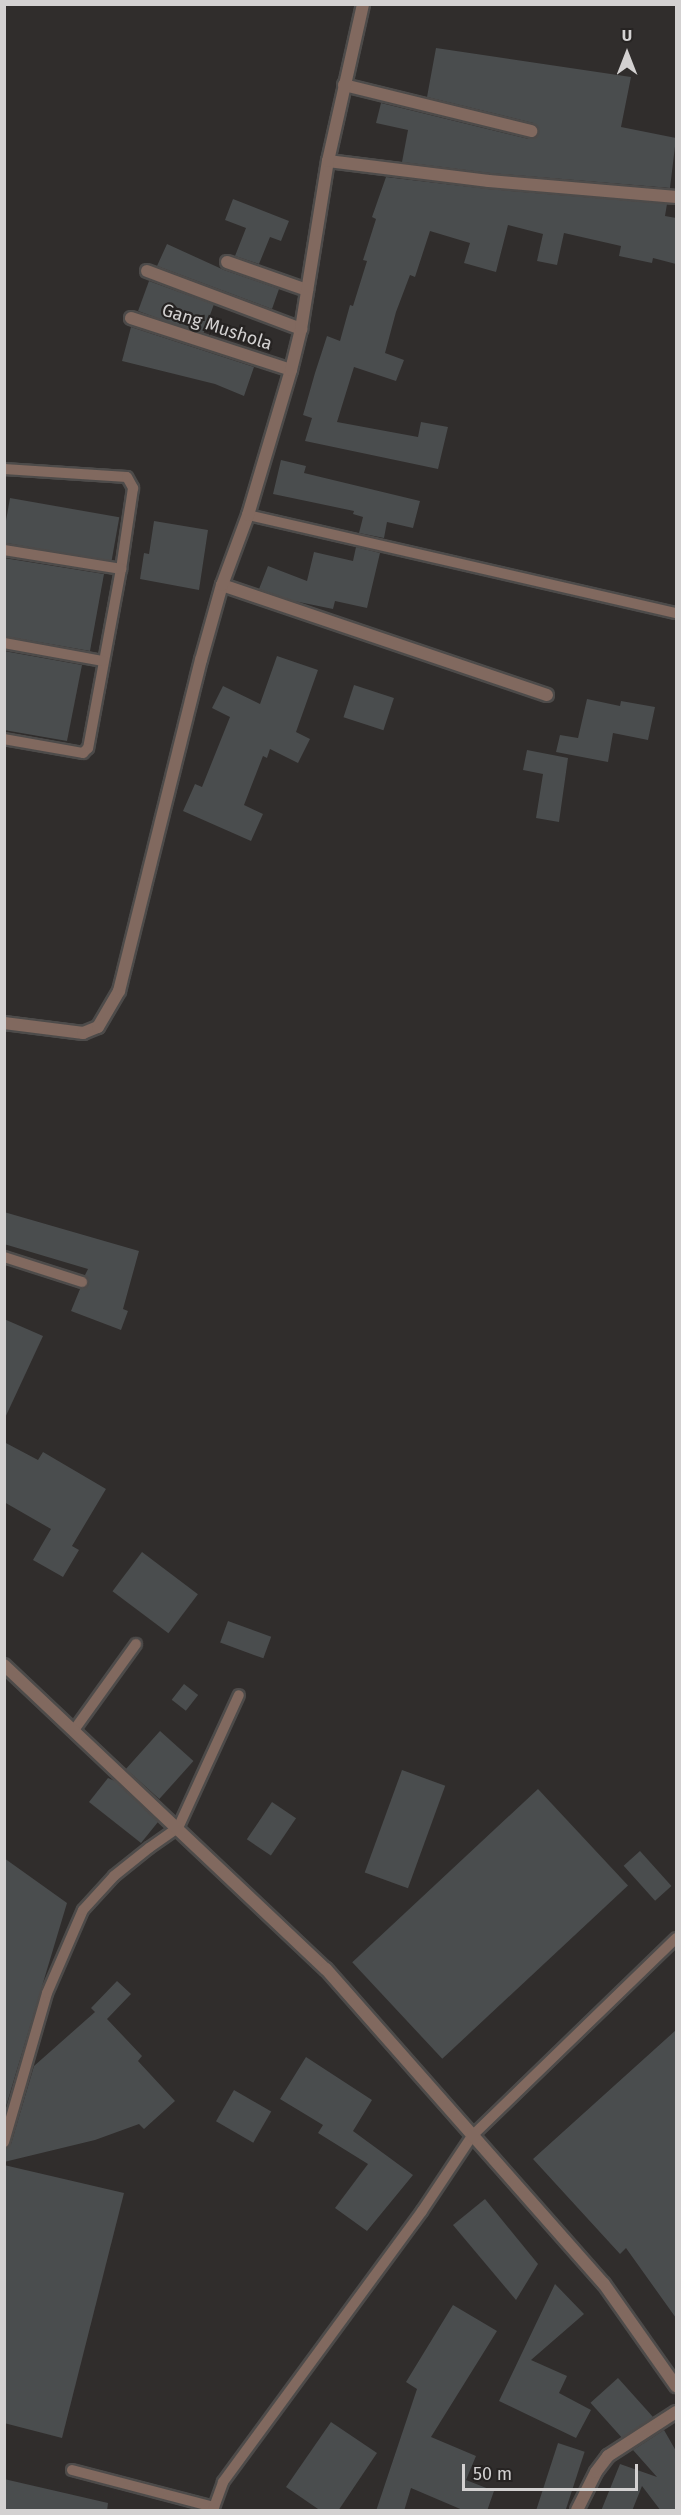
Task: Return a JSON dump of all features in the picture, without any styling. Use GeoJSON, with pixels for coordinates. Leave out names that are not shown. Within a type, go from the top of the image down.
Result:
{"type":"FeatureCollection","features":[{"type":"Feature","properties":{"kind":"street"},"geometry":{"type":"LineString","coordinates":[[4,1023],[83,1034],[98,1027],[119,991],[222,585],[248,515],[291,370],[301,329],[328,161],[363,4]]}},
{"type":"Feature","properties":{"kind":"street"},"geometry":{"type":"LineString","coordinates":[[344,85],[531,131]]}},
{"type":"Feature","properties":{"kind":"street"},"geometry":{"type":"LineString","coordinates":[[328,161],[489,181],[676,197]]}},
{"type":"Feature","properties":{"kind":"street"},"geometry":{"type":"LineString","coordinates":[[226,262],[307,290]]}},
{"type":"Feature","properties":{"kind":"street"},"geometry":{"type":"LineString","coordinates":[[147,271],[301,329]]}},
{"type":"Feature","properties":{"kind":"street","name":"Gang Mushola"},"geometry":{"type":"LineString","coordinates":[[131,318],[291,370]]}},
{"type":"Feature","properties":{"kind":"street"},"geometry":{"type":"LineString","coordinates":[[222,585],[547,695]]}},
{"type":"Feature","properties":{"kind":"street"},"geometry":{"type":"LineString","coordinates":[[4,1665],[326,1969],[604,2284],[676,2386]]}},
{"type":"Feature","properties":{"kind":"street"},"geometry":{"type":"LineString","coordinates":[[577,2511],[596,2472],[608,2456],[676,2412]]}},
{"type":"Feature","properties":{"kind":"lane"},"geometry":{"type":"LineString","coordinates":[[4,469],[130,479],[133,488],[121,569],[87,750],[83,753],[4,739]]}},
{"type":"Feature","properties":{"kind":"lane"},"geometry":{"type":"LineString","coordinates":[[248,515],[676,613]]}},
{"type":"Feature","properties":{"kind":"lane"},"geometry":{"type":"LineString","coordinates":[[4,550],[121,569]]}},
{"type":"Feature","properties":{"kind":"lane"},"geometry":{"type":"LineString","coordinates":[[4,643],[103,661]]}},
{"type":"Feature","properties":{"kind":"lane"},"geometry":{"type":"LineString","coordinates":[[4,1257],[82,1282]]}},
{"type":"Feature","properties":{"kind":"lane"},"geometry":{"type":"LineString","coordinates":[[74,1730],[136,1644]]}},
{"type":"Feature","properties":{"kind":"lane"},"geometry":{"type":"LineString","coordinates":[[4,2142],[47,1993],[83,1910],[114,1876],[148,1848],[178,1828],[239,1695]]}},
{"type":"Feature","properties":{"kind":"lane"},"geometry":{"type":"LineString","coordinates":[[72,2470],[213,2509],[223,2482],[422,2211],[472,2136],[676,1938]]}},
{"type":"Feature","properties":{"kind":"building"},"geometry":{"type":"Polygon","coordinates":[[[436,48],[631,77],[621,127],[676,138],[670,188],[490,173],[402,162],[408,130],[376,123],[381,103],[529,139],[539,134],[539,128],[533,123],[427,97],[436,48]]]}},
{"type":"Feature","properties":{"kind":"building"},"geometry":{"type":"Polygon","coordinates":[[[386,177],[488,189],[667,204],[665,216],[676,218],[676,264],[653,258],[652,263],[619,256],[621,246],[564,233],[557,265],[537,261],[543,234],[508,225],[496,272],[464,263],[470,243],[430,231],[415,277],[410,275],[396,312],[385,353],[404,360],[396,381],[354,367],[337,422],[418,437],[421,422],[448,427],[438,469],[305,441],[312,418],[303,415],[315,373],[327,336],[340,341],[350,305],[353,306],[367,261],[363,260],[376,219],[372,217],[386,177]]]}},
{"type":"Feature","properties":{"kind":"building"},"geometry":{"type":"Polygon","coordinates":[[[233,199],[289,221],[281,241],[270,237],[259,264],[235,256],[246,228],[225,220],[233,199]]]}},
{"type":"Feature","properties":{"kind":"building"},"geometry":{"type":"Polygon","coordinates":[[[167,244],[224,270],[279,289],[272,309],[157,266],[167,244]]]}},
{"type":"Feature","properties":{"kind":"building"},"geometry":{"type":"Polygon","coordinates":[[[149,281],[214,305],[203,335],[138,311],[149,281]]]}},
{"type":"Feature","properties":{"kind":"building"},"geometry":{"type":"Polygon","coordinates":[[[131,327],[254,367],[244,396],[215,384],[122,361],[131,327]]]}},
{"type":"Feature","properties":{"kind":"building"},"geometry":{"type":"Polygon","coordinates":[[[281,460],[306,466],[304,473],[420,501],[413,528],[387,522],[384,538],[359,533],[363,517],[353,514],[354,511],[273,494],[281,460]]]}},
{"type":"Feature","properties":{"kind":"building"},"geometry":{"type":"Polygon","coordinates":[[[10,498],[119,517],[111,562],[4,543],[10,498]]]}},
{"type":"Feature","properties":{"kind":"building"},"geometry":{"type":"Polygon","coordinates":[[[154,521],[208,530],[199,590],[140,579],[144,553],[149,554],[154,521]]]}},
{"type":"Feature","properties":{"kind":"building"},"geometry":{"type":"Polygon","coordinates":[[[356,547],[380,553],[367,608],[335,601],[333,609],[294,601],[259,589],[268,566],[307,581],[314,552],[353,561],[356,547]]]}},
{"type":"Feature","properties":{"kind":"building"},"geometry":{"type":"Polygon","coordinates":[[[4,558],[104,574],[90,651],[4,636],[4,558]]]}},
{"type":"Feature","properties":{"kind":"building"},"geometry":{"type":"Polygon","coordinates":[[[4,651],[82,665],[67,741],[4,730],[4,651]]]}},
{"type":"Feature","properties":{"kind":"building"},"geometry":{"type":"Polygon","coordinates":[[[277,656],[318,670],[296,732],[310,739],[298,763],[270,749],[267,758],[263,756],[244,805],[263,814],[251,841],[183,811],[195,784],[202,787],[230,717],[212,708],[223,686],[260,704],[277,656]]]}},
{"type":"Feature","properties":{"kind":"building"},"geometry":{"type":"Polygon","coordinates":[[[354,685],[394,698],[383,730],[343,717],[354,685]]]}},
{"type":"Feature","properties":{"kind":"building"},"geometry":{"type":"Polygon","coordinates":[[[587,699],[620,706],[621,701],[655,707],[648,740],[613,733],[608,762],[556,752],[560,735],[578,738],[587,699]]]}},
{"type":"Feature","properties":{"kind":"building"},"geometry":{"type":"Polygon","coordinates":[[[527,750],[568,758],[559,822],[536,818],[543,774],[523,770],[527,750]]]}},
{"type":"Feature","properties":{"kind":"building"},"geometry":{"type":"Polygon","coordinates":[[[4,1212],[139,1251],[123,1309],[128,1311],[121,1330],[71,1311],[80,1289],[89,1285],[85,1275],[88,1269],[4,1244],[4,1212]]]}},
{"type":"Feature","properties":{"kind":"building"},"geometry":{"type":"Polygon","coordinates":[[[4,1319],[43,1336],[4,1420],[4,1319]]]}},
{"type":"Feature","properties":{"kind":"building"},"geometry":{"type":"Polygon","coordinates":[[[4,1442],[38,1460],[43,1452],[106,1489],[72,1546],[79,1550],[63,1577],[33,1560],[51,1529],[4,1502],[4,1442]]]}},
{"type":"Feature","properties":{"kind":"building"},"geometry":{"type":"Polygon","coordinates":[[[142,1552],[198,1594],[168,1633],[113,1591],[142,1552]]]}},
{"type":"Feature","properties":{"kind":"building"},"geometry":{"type":"Polygon","coordinates":[[[228,1621],[271,1637],[263,1658],[220,1643],[228,1621]]]}},
{"type":"Feature","properties":{"kind":"building"},"geometry":{"type":"Polygon","coordinates":[[[184,1684],[198,1695],[186,1711],[172,1700],[184,1684]]]}},
{"type":"Feature","properties":{"kind":"building"},"geometry":{"type":"Polygon","coordinates":[[[160,1731],[193,1761],[159,1799],[126,1769],[160,1731]]]}},
{"type":"Feature","properties":{"kind":"building"},"geometry":{"type":"Polygon","coordinates":[[[402,1770],[445,1786],[408,1888],[365,1872],[402,1770]]]}},
{"type":"Feature","properties":{"kind":"building"},"geometry":{"type":"Polygon","coordinates":[[[108,1778],[115,1781],[158,1822],[141,1843],[89,1802],[108,1778]]]}},
{"type":"Feature","properties":{"kind":"building"},"geometry":{"type":"Polygon","coordinates":[[[538,1789],[628,1886],[442,2059],[352,1962],[538,1789]]]}},
{"type":"Feature","properties":{"kind":"building"},"geometry":{"type":"Polygon","coordinates":[[[272,1802],[296,1818],[271,1856],[247,1839],[272,1802]]]}},
{"type":"Feature","properties":{"kind":"building"},"geometry":{"type":"Polygon","coordinates":[[[640,1851],[671,1886],[655,1901],[624,1866],[640,1851]]]}},
{"type":"Feature","properties":{"kind":"building"},"geometry":{"type":"Polygon","coordinates":[[[4,1858],[67,1903],[4,2113],[4,1858]]]}},
{"type":"Feature","properties":{"kind":"building"},"geometry":{"type":"Polygon","coordinates":[[[117,1981],[131,1994],[107,2019],[142,2056],[138,2061],[175,2101],[144,2129],[139,2124],[95,2140],[4,2162],[4,2149],[11,2144],[34,2066],[95,2012],[91,2008],[117,1981]]]}},
{"type":"Feature","properties":{"kind":"building"},"geometry":{"type":"Polygon","coordinates":[[[676,2030],[676,2318],[626,2248],[620,2254],[533,2159],[676,2030]]]}},
{"type":"Feature","properties":{"kind":"building"},"geometry":{"type":"Polygon","coordinates":[[[306,2057],[372,2100],[353,2131],[413,2175],[367,2231],[335,2208],[368,2164],[318,2133],[323,2125],[280,2099],[306,2057]]]}},
{"type":"Feature","properties":{"kind":"building"},"geometry":{"type":"Polygon","coordinates":[[[234,2090],[271,2112],[253,2143],[216,2121],[234,2090]]]}},
{"type":"Feature","properties":{"kind":"building"},"geometry":{"type":"Polygon","coordinates":[[[4,2165],[124,2193],[62,2438],[4,2423],[4,2165]]]}},
{"type":"Feature","properties":{"kind":"building"},"geometry":{"type":"Polygon","coordinates":[[[485,2199],[538,2264],[516,2300],[453,2225],[485,2199]]]}},
{"type":"Feature","properties":{"kind":"building"},"geometry":{"type":"Polygon","coordinates":[[[555,2284],[584,2314],[531,2360],[567,2376],[559,2393],[591,2410],[576,2438],[499,2401],[555,2284]]]}},
{"type":"Feature","properties":{"kind":"building"},"geometry":{"type":"Polygon","coordinates":[[[453,2305],[497,2331],[431,2437],[476,2456],[466,2480],[494,2491],[487,2511],[465,2511],[411,2488],[404,2511],[376,2511],[417,2389],[406,2382],[453,2305]]]}},
{"type":"Feature","properties":{"kind":"building"},"geometry":{"type":"Polygon","coordinates":[[[618,2378],[653,2417],[625,2441],[591,2403],[618,2378]]]}},
{"type":"Feature","properties":{"kind":"building"},"geometry":{"type":"Polygon","coordinates":[[[331,2422],[377,2453],[338,2511],[321,2511],[286,2487],[331,2422]]]}},
{"type":"Feature","properties":{"kind":"building"},"geometry":{"type":"Polygon","coordinates":[[[664,2430],[676,2451],[676,2511],[661,2511],[642,2486],[632,2511],[601,2511],[620,2464],[657,2477],[633,2450],[664,2430]]]}},
{"type":"Feature","properties":{"kind":"building"},"geometry":{"type":"Polygon","coordinates":[[[558,2443],[585,2452],[566,2510],[536,2510],[558,2443]]]}},
{"type":"Feature","properties":{"kind":"building"},"geometry":{"type":"Polygon","coordinates":[[[4,2479],[108,2503],[107,2511],[4,2511],[4,2479]]]}}]}
